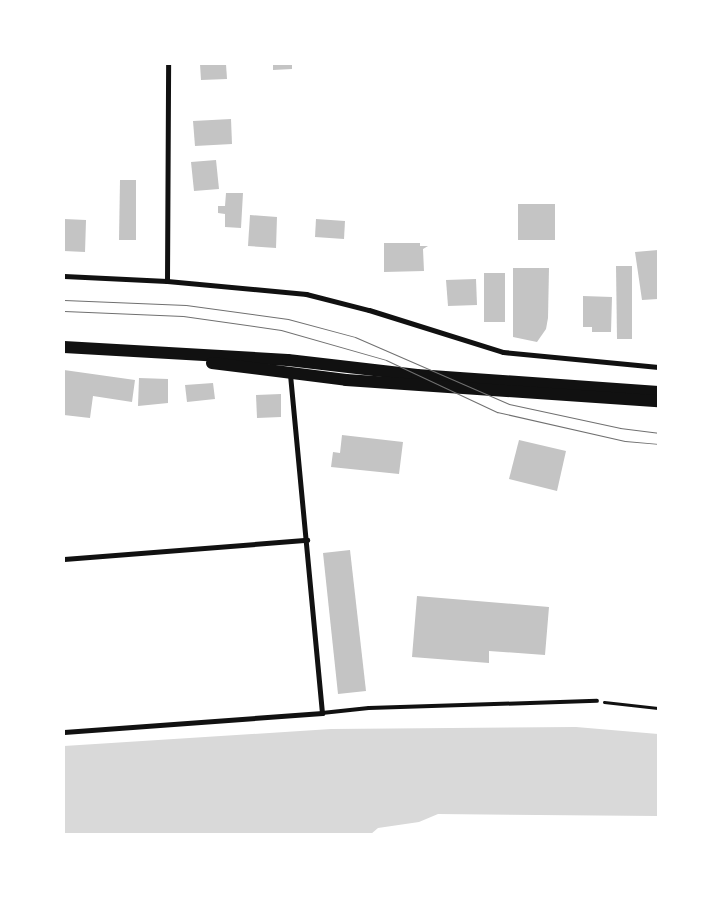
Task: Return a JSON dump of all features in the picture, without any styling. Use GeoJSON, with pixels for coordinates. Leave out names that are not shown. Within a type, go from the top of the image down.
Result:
{"type":"FeatureCollection","features":[{"type":"Feature","properties":{"kind":"main road"},"geometry":{"type":"LineString","coordinates":[[64,347],[279,359],[417,375],[658,392]]}},
{"type":"Feature","properties":{"kind":"main road"},"geometry":{"type":"LineString","coordinates":[[110,350],[140,356],[290,371],[346,380],[476,391],[658,401]]}},
{"type":"Feature","properties":{"kind":"street"},"geometry":{"type":"LineString","coordinates":[[167,281],[168,64]]}},
{"type":"Feature","properties":{"kind":"street"},"geometry":{"type":"LineString","coordinates":[[64,276],[167,281],[306,294],[369,310],[503,352],[658,367]]}},
{"type":"Feature","properties":{"kind":"street"},"geometry":{"type":"LineString","coordinates":[[64,732],[322,713],[290,371]]}},
{"type":"Feature","properties":{"kind":"street"},"geometry":{"type":"LineString","coordinates":[[64,559],[307,540]]}},
{"type":"Feature","properties":{"kind":"lane"},"geometry":{"type":"LineString","coordinates":[[322,713],[369,708],[597,701]]}},
{"type":"Feature","properties":{"kind":"path"},"geometry":{"type":"LineString","coordinates":[[597,701],[658,708]]}},
{"type":"Feature","properties":{"kind":"shaded area"},"geometry":{"type":"Polygon","coordinates":[[[576,727],[658,734],[658,816],[438,814],[419,822],[378,828],[371,834],[64,834],[64,746],[331,729],[576,727]]]}},
{"type":"Feature","properties":{"kind":"building"},"geometry":{"type":"Polygon","coordinates":[[[200,64],[226,64],[227,79],[201,80],[200,64]]]}},
{"type":"Feature","properties":{"kind":"building"},"geometry":{"type":"Polygon","coordinates":[[[273,64],[292,64],[292,69],[273,70],[273,64]]]}},
{"type":"Feature","properties":{"kind":"building"},"geometry":{"type":"Polygon","coordinates":[[[231,119],[232,144],[195,146],[193,121],[231,119]]]}},
{"type":"Feature","properties":{"kind":"building"},"geometry":{"type":"Polygon","coordinates":[[[216,160],[219,189],[194,191],[191,162],[216,160]]]}},
{"type":"Feature","properties":{"kind":"building"},"geometry":{"type":"Polygon","coordinates":[[[120,180],[136,180],[136,240],[119,240],[120,180]]]}},
{"type":"Feature","properties":{"kind":"building"},"geometry":{"type":"Polygon","coordinates":[[[226,193],[243,193],[241,228],[225,227],[225,214],[218,213],[218,206],[225,206],[226,193]]]}},
{"type":"Feature","properties":{"kind":"building"},"geometry":{"type":"Polygon","coordinates":[[[518,204],[555,204],[555,240],[518,240],[518,204]]]}},
{"type":"Feature","properties":{"kind":"building"},"geometry":{"type":"Polygon","coordinates":[[[250,215],[277,217],[276,248],[248,246],[250,215]]]}},
{"type":"Feature","properties":{"kind":"building"},"geometry":{"type":"Polygon","coordinates":[[[64,219],[86,220],[85,252],[64,251],[64,219]]]}},
{"type":"Feature","properties":{"kind":"building"},"geometry":{"type":"Polygon","coordinates":[[[316,219],[345,221],[344,239],[315,237],[316,219]]]}},
{"type":"Feature","properties":{"kind":"building"},"geometry":{"type":"Polygon","coordinates":[[[384,243],[420,243],[420,246],[428,246],[423,249],[424,271],[384,272],[384,243]]]}},
{"type":"Feature","properties":{"kind":"building"},"geometry":{"type":"Polygon","coordinates":[[[658,250],[658,299],[642,300],[635,252],[658,250]]]}},
{"type":"Feature","properties":{"kind":"building"},"geometry":{"type":"Polygon","coordinates":[[[616,266],[632,266],[632,339],[617,339],[616,266]]]}},
{"type":"Feature","properties":{"kind":"building"},"geometry":{"type":"Polygon","coordinates":[[[513,268],[549,268],[548,318],[546,329],[537,342],[513,337],[513,268]]]}},
{"type":"Feature","properties":{"kind":"building"},"geometry":{"type":"Polygon","coordinates":[[[484,273],[505,273],[505,322],[484,322],[484,273]]]}},
{"type":"Feature","properties":{"kind":"building"},"geometry":{"type":"Polygon","coordinates":[[[476,279],[477,305],[448,306],[446,280],[476,279]]]}},
{"type":"Feature","properties":{"kind":"building"},"geometry":{"type":"Polygon","coordinates":[[[583,296],[612,297],[611,332],[592,332],[592,327],[583,327],[583,296]]]}},
{"type":"Feature","properties":{"kind":"building"},"geometry":{"type":"Polygon","coordinates":[[[64,370],[135,380],[132,402],[93,396],[90,418],[64,415],[64,370]]]}},
{"type":"Feature","properties":{"kind":"building"},"geometry":{"type":"Polygon","coordinates":[[[139,378],[168,379],[168,403],[138,406],[139,378]]]}},
{"type":"Feature","properties":{"kind":"building"},"geometry":{"type":"Polygon","coordinates":[[[213,383],[215,399],[187,402],[185,385],[213,383]]]}},
{"type":"Feature","properties":{"kind":"building"},"geometry":{"type":"Polygon","coordinates":[[[281,394],[281,417],[257,418],[256,395],[281,394]]]}},
{"type":"Feature","properties":{"kind":"building"},"geometry":{"type":"Polygon","coordinates":[[[342,435],[403,442],[399,474],[331,467],[333,452],[340,453],[342,435]]]}},
{"type":"Feature","properties":{"kind":"building"},"geometry":{"type":"Polygon","coordinates":[[[519,440],[566,451],[557,491],[509,479],[519,440]]]}},
{"type":"Feature","properties":{"kind":"building"},"geometry":{"type":"Polygon","coordinates":[[[350,550],[366,691],[338,694],[323,553],[350,550]]]}},
{"type":"Feature","properties":{"kind":"building"},"geometry":{"type":"Polygon","coordinates":[[[417,596],[549,607],[545,655],[489,651],[489,663],[412,657],[417,596]]]}},
{"type":"Feature","properties":{"kind":"tram line"},"geometry":{"type":"LineString","coordinates":[[64,300],[186,305],[288,319],[355,337],[509,404],[620,428],[658,433]]}},
{"type":"Feature","properties":{"kind":"tram line"},"geometry":{"type":"LineString","coordinates":[[64,311],[183,316],[281,330],[386,360],[497,412],[625,441],[658,444]]}}]}
